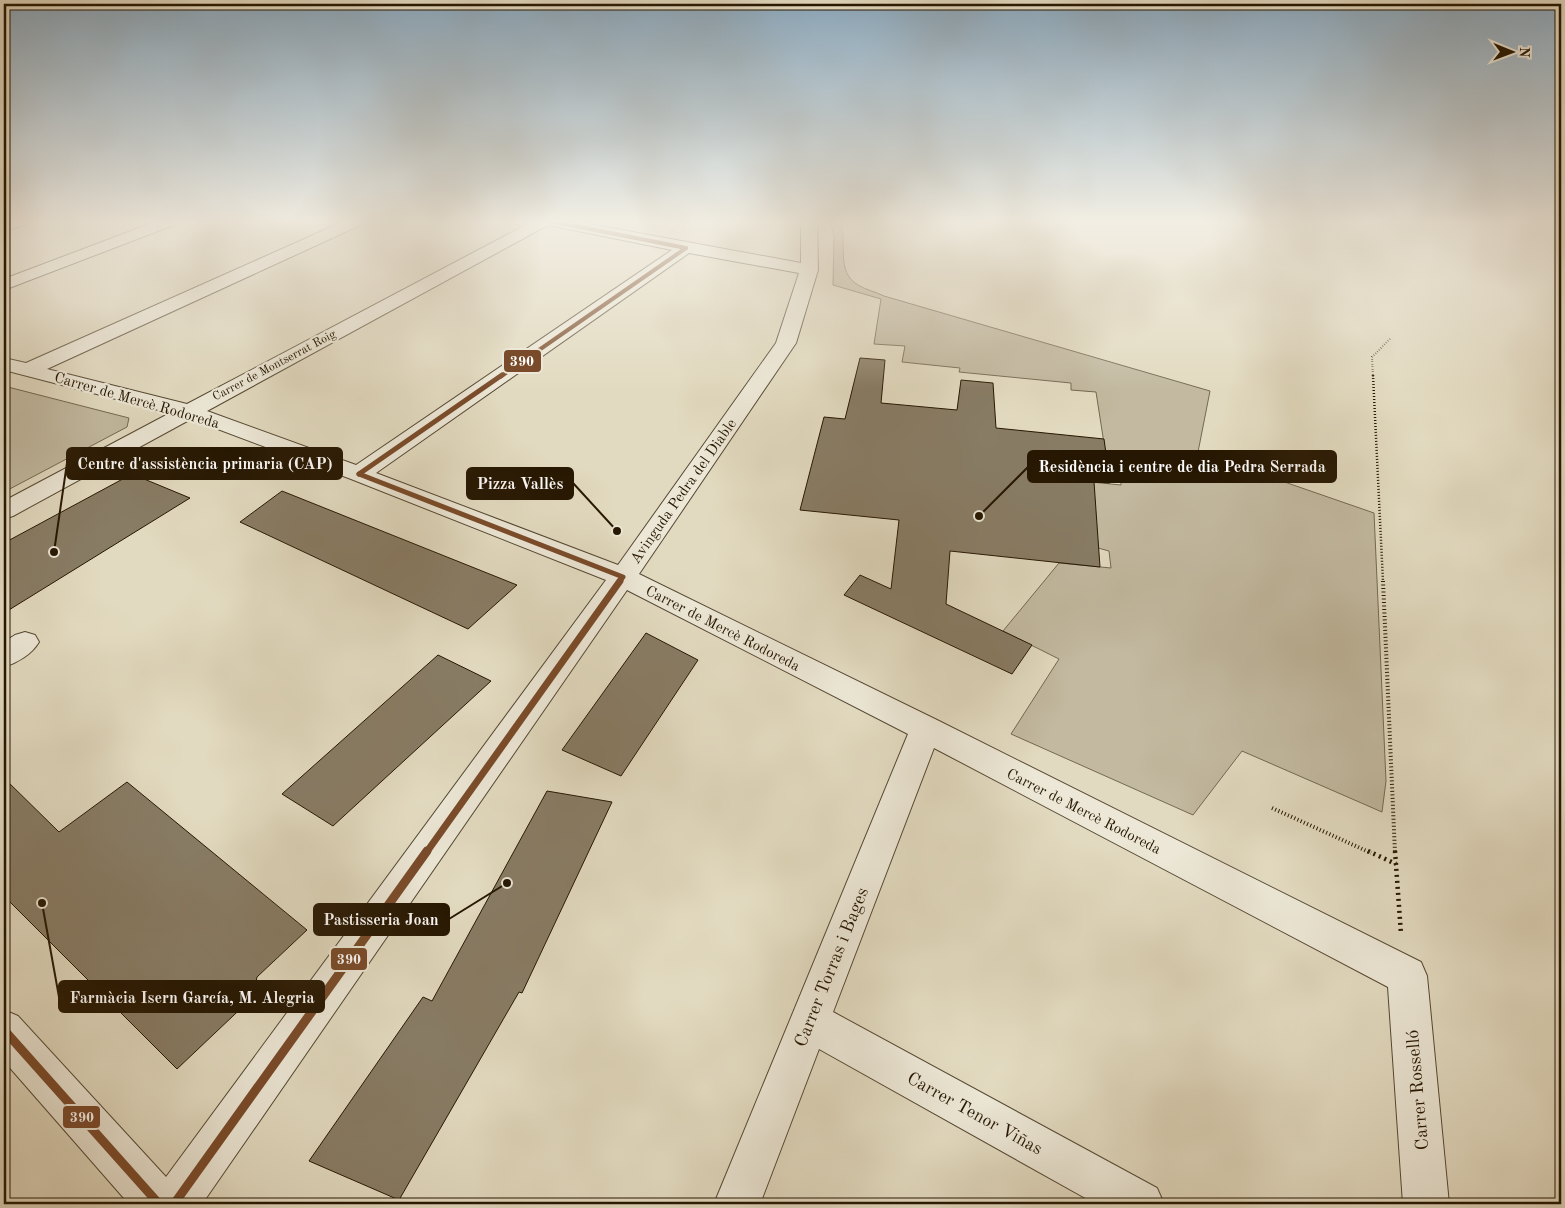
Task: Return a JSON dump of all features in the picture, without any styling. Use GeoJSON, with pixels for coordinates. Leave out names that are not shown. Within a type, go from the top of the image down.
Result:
{"type":"FeatureCollection","features":[{"type":"Feature","properties":{"kind":"street"},"geometry":{"type":"LineString","coordinates":[[4,285],[27,276]]}},
{"type":"Feature","properties":{"kind":"street"},"geometry":{"type":"LineString","coordinates":[[28,370],[235,276]]}},
{"type":"Feature","properties":{"kind":"street","name":"Carrer de Montserrat Roig"},"geometry":{"type":"LineString","coordinates":[[4,511],[441,276]]}},
{"type":"Feature","properties":{"kind":"street"},"geometry":{"type":"LineString","coordinates":[[359,474],[645,276]]}},
{"type":"Feature","properties":{"kind":"street","name":"Avinguda Pedra del Diable"},"geometry":{"type":"LineString","coordinates":[[174,1204],[623,578],[786,343],[808,276]]}},
{"type":"Feature","properties":{"kind":"street","name":"Carrer de Mercè Rodoreda"},"geometry":{"type":"LineString","coordinates":[[4,364],[188,412],[359,474],[623,578],[926,729],[1407,976]]}},
{"type":"Feature","properties":{"kind":"street","name":"Carrer Torras i Bages"},"geometry":{"type":"LineString","coordinates":[[737,1204],[926,729]]}},
{"type":"Feature","properties":{"kind":"street","name":"Carrer Rosselló"},"geometry":{"type":"LineString","coordinates":[[1407,976],[1426,1204]]}},
{"type":"Feature","properties":{"kind":"street","name":"Carrer Tenor Viñas"},"geometry":{"type":"LineString","coordinates":[[809,1021],[1141,1204]]}},
{"type":"Feature","properties":{"kind":"street"},"geometry":{"type":"LineString","coordinates":[[4,1030],[159,1204]]}},
{"type":"Feature","properties":{"kind":"path"},"geometry":{"type":"LineString","coordinates":[[1391,338],[1372,357],[1396,864],[1399,914],[1407,976]]}},
{"type":"Feature","properties":{"kind":"path"},"geometry":{"type":"LineString","coordinates":[[1272,808],[1396,864]]}},
{"type":"Feature","properties":{"kind":"shaded area"},"geometry":{"type":"Polygon","coordinates":[[[833,276],[849,276],[861,287],[884,296],[1210,391],[1198,452],[1374,513],[1386,781],[1382,812],[1242,751],[1193,815],[1011,734],[1059,659],[1003,631],[1059,563],[1111,568],[1109,551],[1098,548],[1091,482],[1121,485],[1121,471],[1108,469],[1096,392],[1071,390],[1071,383],[959,372],[960,368],[902,362],[905,346],[874,344],[881,299],[833,285],[833,276]]]}},
{"type":"Feature","properties":{"kind":"shaded area"},"geometry":{"type":"Polygon","coordinates":[[[4,386],[129,418],[127,427],[4,492],[4,386]]]}},
{"type":"Feature","properties":{"kind":"building"},"geometry":{"type":"Polygon","coordinates":[[[860,358],[885,360],[881,403],[957,410],[961,380],[993,383],[996,428],[1104,439],[1110,483],[1094,482],[1100,567],[950,551],[946,604],[1032,645],[1012,674],[844,595],[860,575],[891,589],[899,520],[800,510],[824,417],[845,419],[860,358]]]}},
{"type":"Feature","properties":{"kind":"building"},"geometry":{"type":"Polygon","coordinates":[[[132,474],[190,498],[4,613],[4,543],[132,474]]]}},
{"type":"Feature","properties":{"kind":"building"},"geometry":{"type":"Polygon","coordinates":[[[282,491],[517,585],[468,629],[240,522],[282,491]]]}},
{"type":"Feature","properties":{"kind":"building"},"geometry":{"type":"Polygon","coordinates":[[[646,633],[698,660],[621,776],[562,750],[646,633]]]}},
{"type":"Feature","properties":{"kind":"building"},"geometry":{"type":"Polygon","coordinates":[[[438,655],[491,681],[333,826],[282,794],[438,655]]]}},
{"type":"Feature","properties":{"kind":"building"},"geometry":{"type":"Polygon","coordinates":[[[4,778],[59,832],[127,782],[307,930],[257,977],[253,997],[177,1069],[4,896],[4,778]]]}},
{"type":"Feature","properties":{"kind":"building"},"geometry":{"type":"Polygon","coordinates":[[[547,791],[612,802],[522,993],[519,992],[399,1200],[309,1161],[423,997],[432,1001],[547,791]]]}},
{"type":"Feature","properties":{"kind":"transit line","name":"390"},"geometry":{"type":"LineString","coordinates":[[359,474],[645,276]]}},
{"type":"Feature","properties":{"kind":"transit line","name":"390"},"geometry":{"type":"LineString","coordinates":[[174,1204],[623,577],[359,474]]}},
{"type":"Feature","properties":{"kind":"transit line","name":"390"},"geometry":{"type":"LineString","coordinates":[[4,1030],[159,1204]]}},
{"type":"Feature","properties":{"kind":"place","name":"Residència i centre de dia Pedra Serrada"},"geometry":{"type":"Point","coordinates":[979,516]}},
{"type":"Feature","properties":{"kind":"place","name":"Pizza Vallès"},"geometry":{"type":"Point","coordinates":[617,531]}},
{"type":"Feature","properties":{"kind":"place","name":"Centre d'assistència primaria (CAP)"},"geometry":{"type":"Point","coordinates":[54,552]}},
{"type":"Feature","properties":{"kind":"place","name":"Pastisseria Joan"},"geometry":{"type":"Point","coordinates":[507,883]}},
{"type":"Feature","properties":{"kind":"place","name":"Farmàcia Isern García, M. Alegria"},"geometry":{"type":"Point","coordinates":[42,903]}}]}
